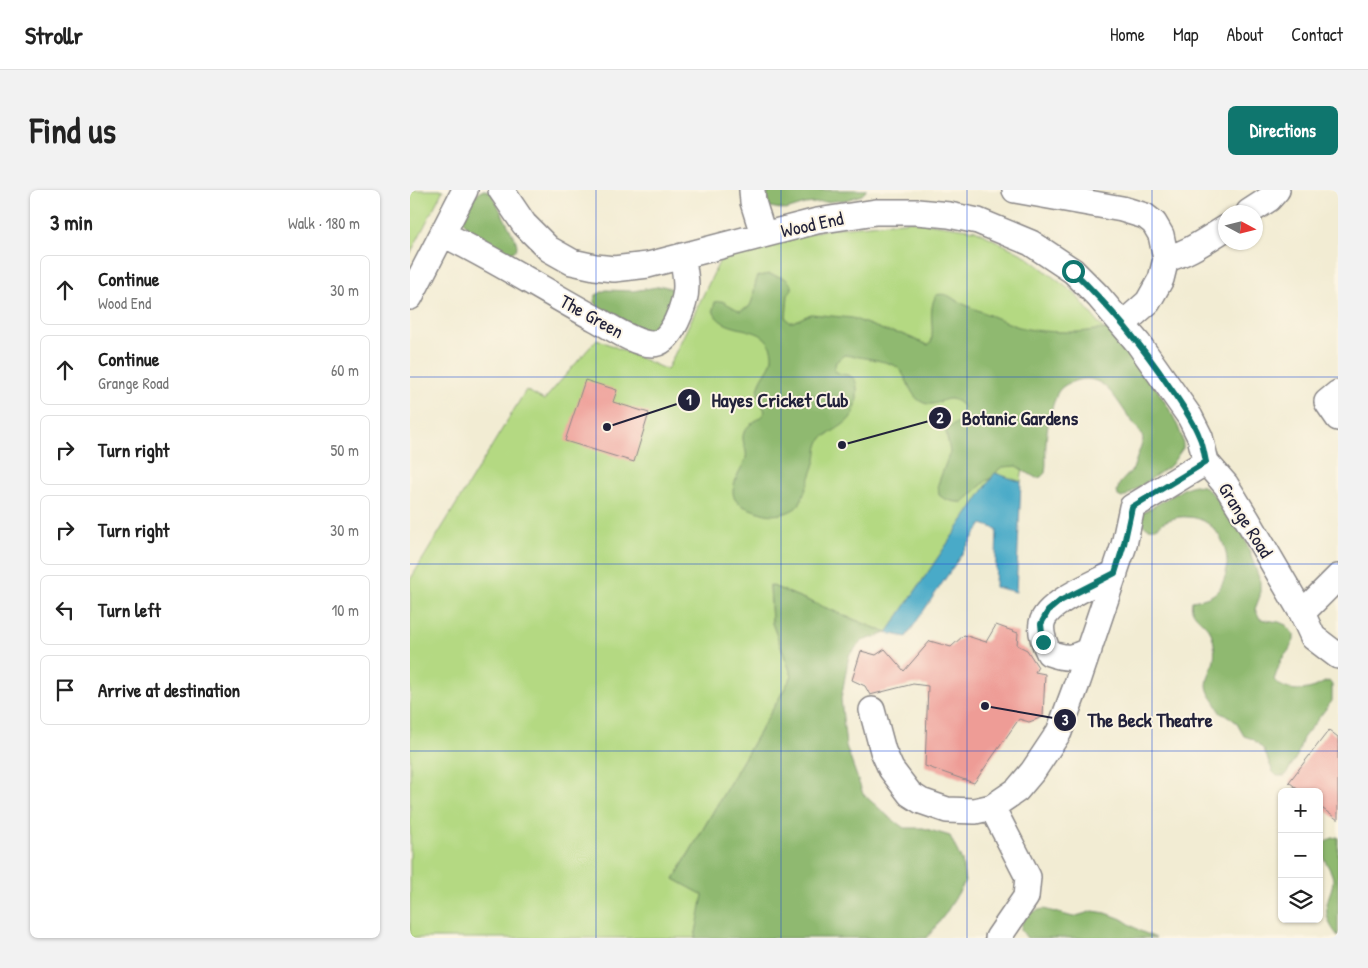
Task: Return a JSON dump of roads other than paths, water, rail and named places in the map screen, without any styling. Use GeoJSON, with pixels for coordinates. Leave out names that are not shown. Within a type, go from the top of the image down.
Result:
{"type":"FeatureCollection","features":[{"type":"Feature","properties":{"kind":"street"},"geometry":{"type":"LineString","coordinates":[[410,297],[465,190]]}},
{"type":"Feature","properties":{"kind":"street","name":"Wood End"},"geometry":{"type":"LineString","coordinates":[[502,190],[515,212],[549,249],[572,262],[614,269],[648,265],[817,221],[876,212],[918,212],[949,215],[978,221],[1031,243],[1067,266],[1123,324]]}},
{"type":"Feature","properties":{"kind":"street"},"geometry":{"type":"LineString","coordinates":[[752,190],[763,234]]}},
{"type":"Feature","properties":{"kind":"street"},"geometry":{"type":"LineString","coordinates":[[1015,190],[1122,209],[1145,216],[1154,223],[1161,235],[1166,259],[1161,279],[1148,302],[1123,324]]}},
{"type":"Feature","properties":{"kind":"street"},"geometry":{"type":"LineString","coordinates":[[1260,205],[1269,199],[1277,190]]}},
{"type":"Feature","properties":{"kind":"street"},"geometry":{"type":"LineString","coordinates":[[1166,259],[1191,250],[1218,233]]}},
{"type":"Feature","properties":{"kind":"street","name":"The Green"},"geometry":{"type":"LineString","coordinates":[[443,234],[493,259],[613,328],[647,344],[661,342],[671,331],[684,304],[686,274],[682,256]]}},
{"type":"Feature","properties":{"kind":"street","name":"Grange Road"},"geometry":{"type":"LineString","coordinates":[[1123,324],[1154,363],[1190,417],[1200,437],[1206,462],[1226,485],[1302,613],[1313,637],[1338,656]]}},
{"type":"Feature","properties":{"kind":"street"},"geometry":{"type":"LineString","coordinates":[[1338,394],[1327,402],[1338,418]]}},
{"type":"Feature","properties":{"kind":"street"},"geometry":{"type":"LineString","coordinates":[[872,710],[883,751],[891,769],[910,794],[921,801],[947,810],[976,811],[992,807],[1017,790],[1047,752],[1059,732],[1115,573],[1132,507],[1206,462]]}},
{"type":"Feature","properties":{"kind":"street"},"geometry":{"type":"LineString","coordinates":[[1089,650],[1076,657],[1062,658],[1049,653],[1043,642],[1041,624],[1048,611],[1060,601],[1115,573]]}},
{"type":"Feature","properties":{"kind":"street"},"geometry":{"type":"LineString","coordinates":[[1302,613],[1338,577]]}},
{"type":"Feature","properties":{"kind":"street"},"geometry":{"type":"LineString","coordinates":[[992,807],[1028,877],[1026,897],[998,938]]}},
{"type":"Feature","properties":{"kind":"water"},"geometry":{"type":"Polygon","coordinates":[[[995,473],[1021,482],[1016,592],[995,587],[997,529],[982,524],[906,637],[887,633],[995,473]]]}},
{"type":"Feature","properties":{"kind":"place","name":"Hayes Cricket Club"},"geometry":{"type":"Point","coordinates":[607,427]}},
{"type":"Feature","properties":{"kind":"place","name":"Botanic Gardens"},"geometry":{"type":"Point","coordinates":[842,445]}},
{"type":"Feature","properties":{"kind":"place","name":"The Beck Theatre"},"geometry":{"type":"Point","coordinates":[985,706]}}]}
